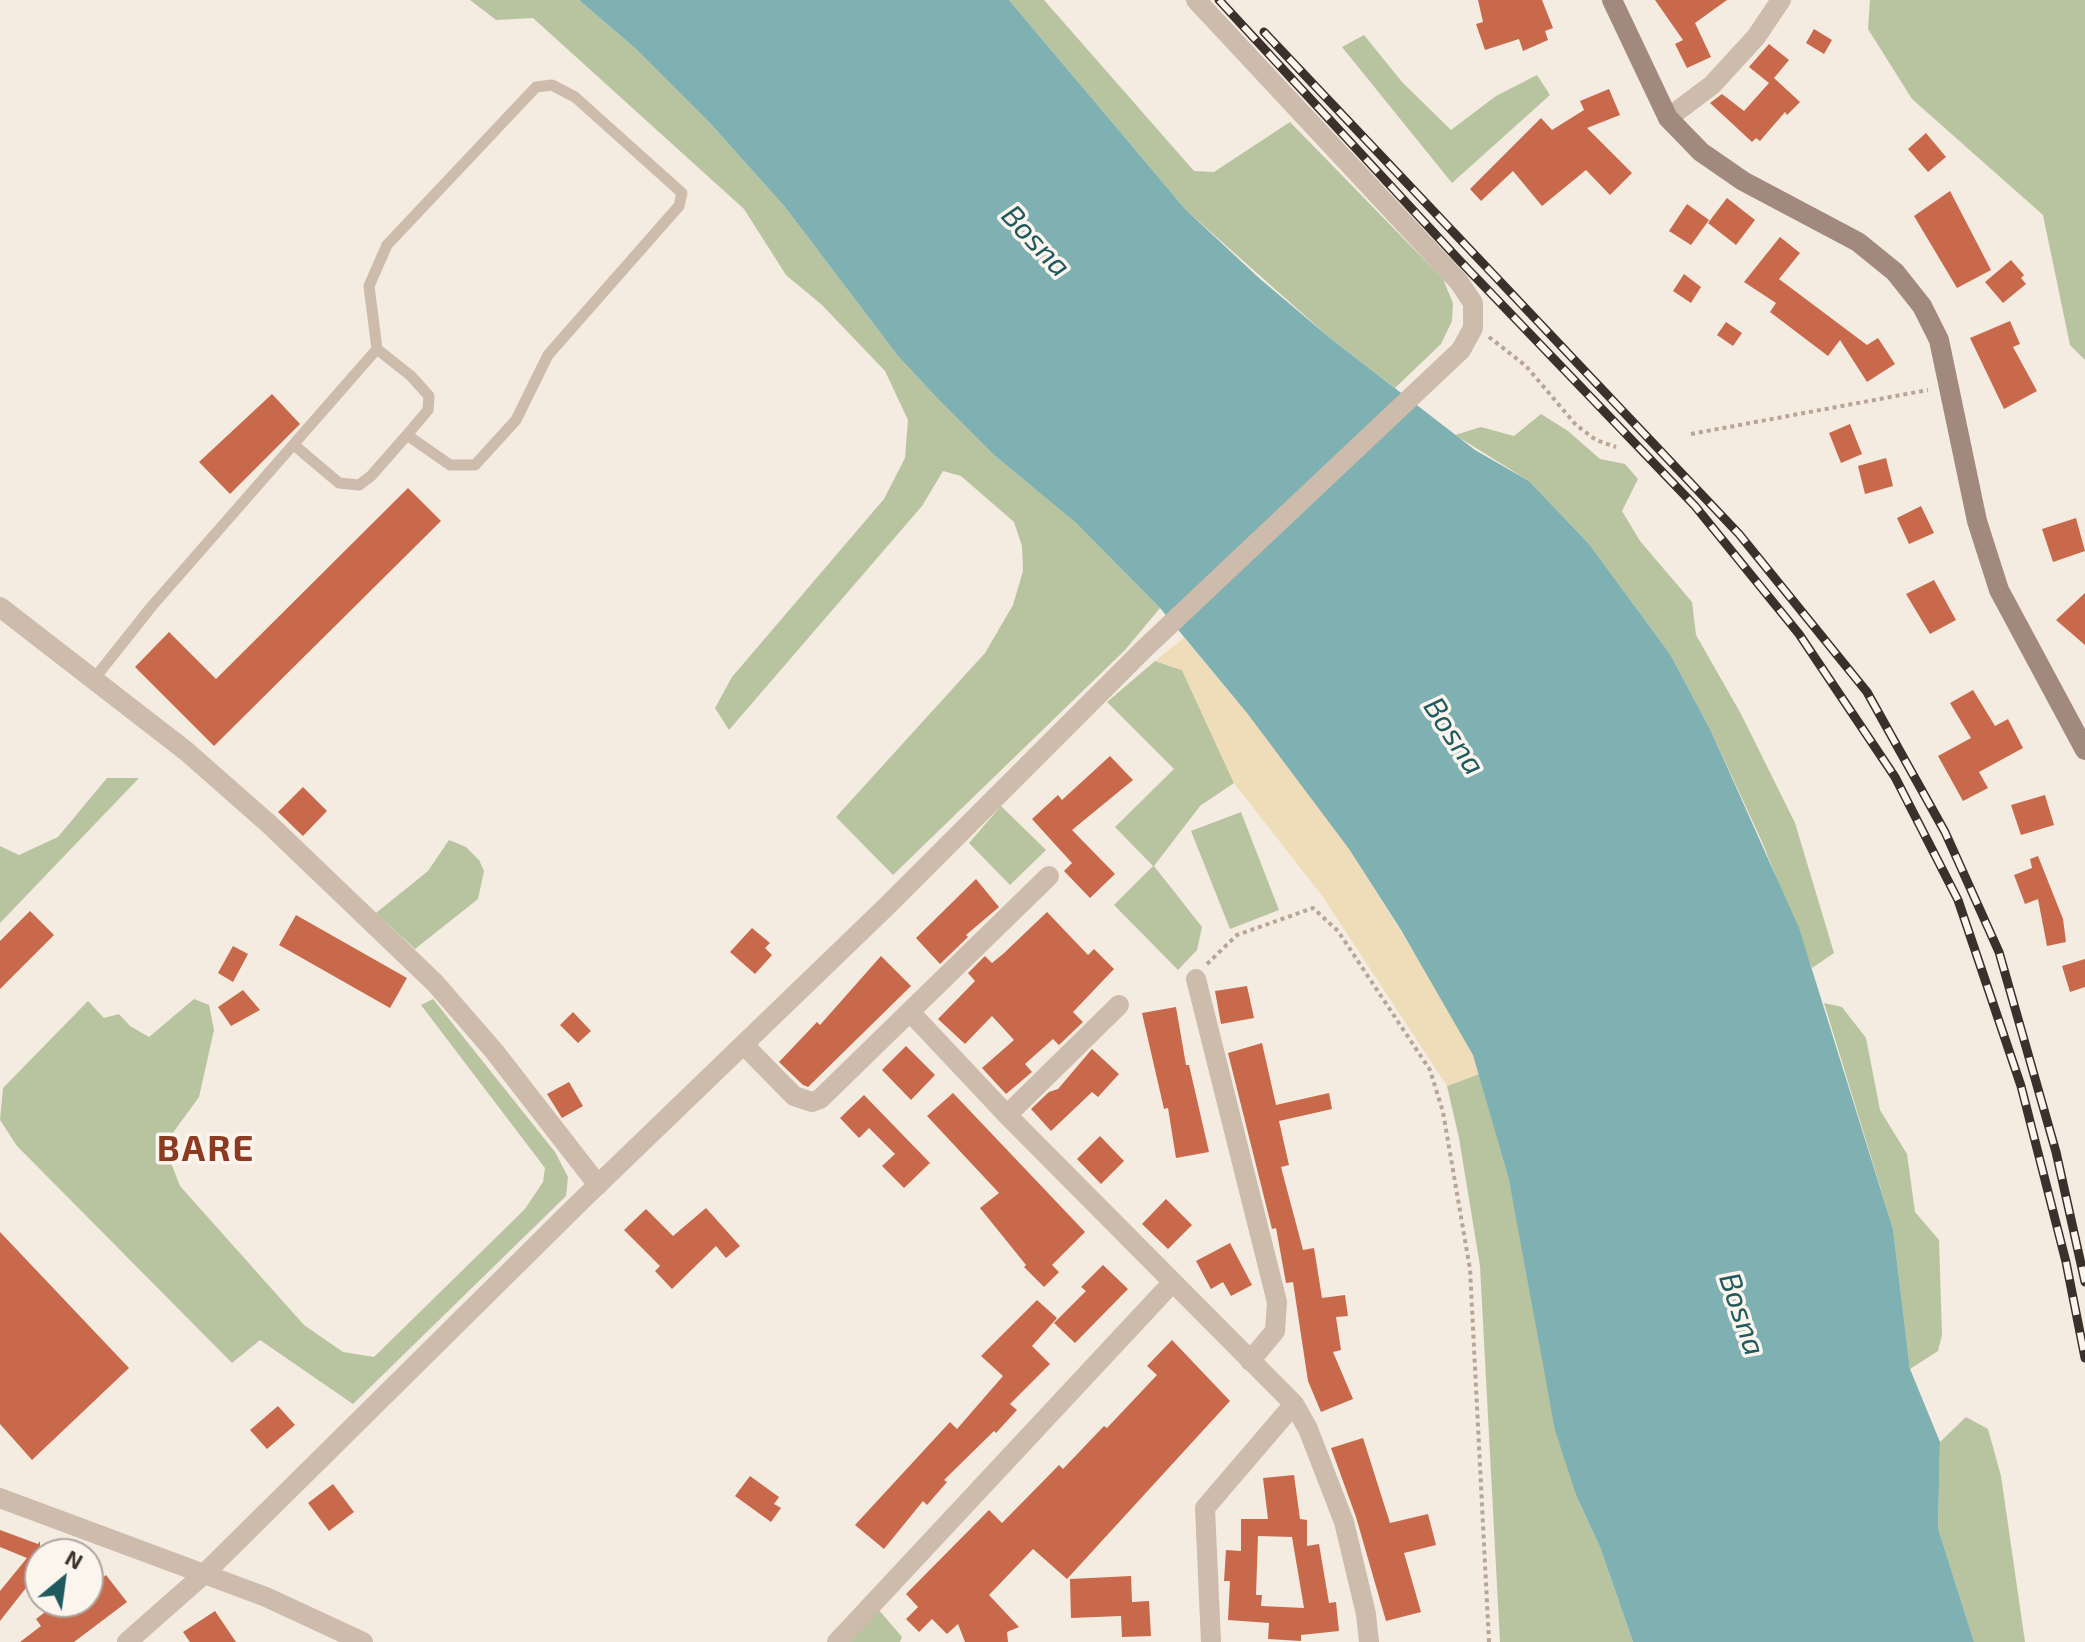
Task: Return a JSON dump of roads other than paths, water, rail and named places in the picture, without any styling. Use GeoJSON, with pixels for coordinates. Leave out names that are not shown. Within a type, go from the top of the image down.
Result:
{"type":"FeatureCollection","features":[{"type":"Feature","properties":{"kind":"main road"},"geometry":{"type":"LineString","coordinates":[[1612,0],[1668,118],[1701,152],[1743,181],[1858,242],[1895,272],[1922,306],[1939,340],[1977,521],[1999,590],[2085,750]]}},
{"type":"Feature","properties":{"kind":"street"},"geometry":{"type":"LineString","coordinates":[[127,1642],[203,1575],[598,1185],[745,1046],[1144,649],[1461,350],[1473,328],[1473,303],[1459,282],[1196,0]]}},
{"type":"Feature","properties":{"kind":"street"},"geometry":{"type":"LineString","coordinates":[[1668,118],[1712,85],[1756,37],[1781,0]]}},
{"type":"Feature","properties":{"kind":"street"},"geometry":{"type":"LineString","coordinates":[[0,607],[186,751],[269,824],[435,983],[494,1051],[598,1185]]}},
{"type":"Feature","properties":{"kind":"street"},"geometry":{"type":"LineString","coordinates":[[745,1046],[794,1096],[812,1102],[828,1094],[1049,876]]}},
{"type":"Feature","properties":{"kind":"street"},"geometry":{"type":"LineString","coordinates":[[1196,979],[1277,1302],[1275,1331],[1250,1361]]}},
{"type":"Feature","properties":{"kind":"street"},"geometry":{"type":"LineString","coordinates":[[1007,1115],[1119,1005]]}},
{"type":"Feature","properties":{"kind":"street"},"geometry":{"type":"LineString","coordinates":[[911,1013],[1007,1115],[1294,1404],[1308,1429],[1344,1522],[1364,1601],[1369,1642]]}},
{"type":"Feature","properties":{"kind":"street"},"geometry":{"type":"LineString","coordinates":[[837,1642],[1172,1283]]}},
{"type":"Feature","properties":{"kind":"street"},"geometry":{"type":"LineString","coordinates":[[1211,1642],[1205,1508],[1294,1404]]}},
{"type":"Feature","properties":{"kind":"street"},"geometry":{"type":"LineString","coordinates":[[0,1498],[335,1626],[363,1642]]}},
{"type":"Feature","properties":{"kind":"lane"},"geometry":{"type":"LineString","coordinates":[[294,445],[339,483],[359,485],[371,476],[428,410],[429,396],[411,376],[377,349],[369,286],[387,245],[536,87],[552,85],[575,97],[682,193],[679,206],[548,355],[516,420],[475,465],[450,465],[407,435]]}},
{"type":"Feature","properties":{"kind":"lane"},"geometry":{"type":"LineString","coordinates":[[94,679],[152,606],[377,349]]}},
{"type":"Feature","properties":{"kind":"water","name":"Bosna"},"geometry":{"type":"Polygon","coordinates":[[[579,0],[1009,0],[1186,210],[1330,338],[1475,450],[1529,481],[1589,544],[1670,654],[1711,731],[1799,928],[1893,1229],[1910,1369],[1940,1442],[1938,1528],[1974,1642],[1633,1642],[1600,1547],[1576,1495],[1555,1430],[1509,1180],[1473,1055],[1401,930],[1349,849],[1247,713],[1160,608],[1076,523],[994,455],[937,398],[898,356],[785,207],[709,122],[636,49],[579,0]]]}},
{"type":"Feature","properties":{"kind":"railway"},"geometry":{"type":"LineString","coordinates":[[1219,0],[1460,261],[1695,506],[1799,634],[1895,777],[1958,900],[2021,1086],[2066,1262],[2085,1358]]}},
{"type":"Feature","properties":{"kind":"railway"},"geometry":{"type":"LineString","coordinates":[[1264,32],[1739,534],[1867,692],[1945,832],[1999,952],[2056,1152],[2085,1282]]}},
{"type":"Feature","properties":{"kind":"district","name":"BARE"},"geometry":{"type":"Point","coordinates":[206,1149]}}]}
